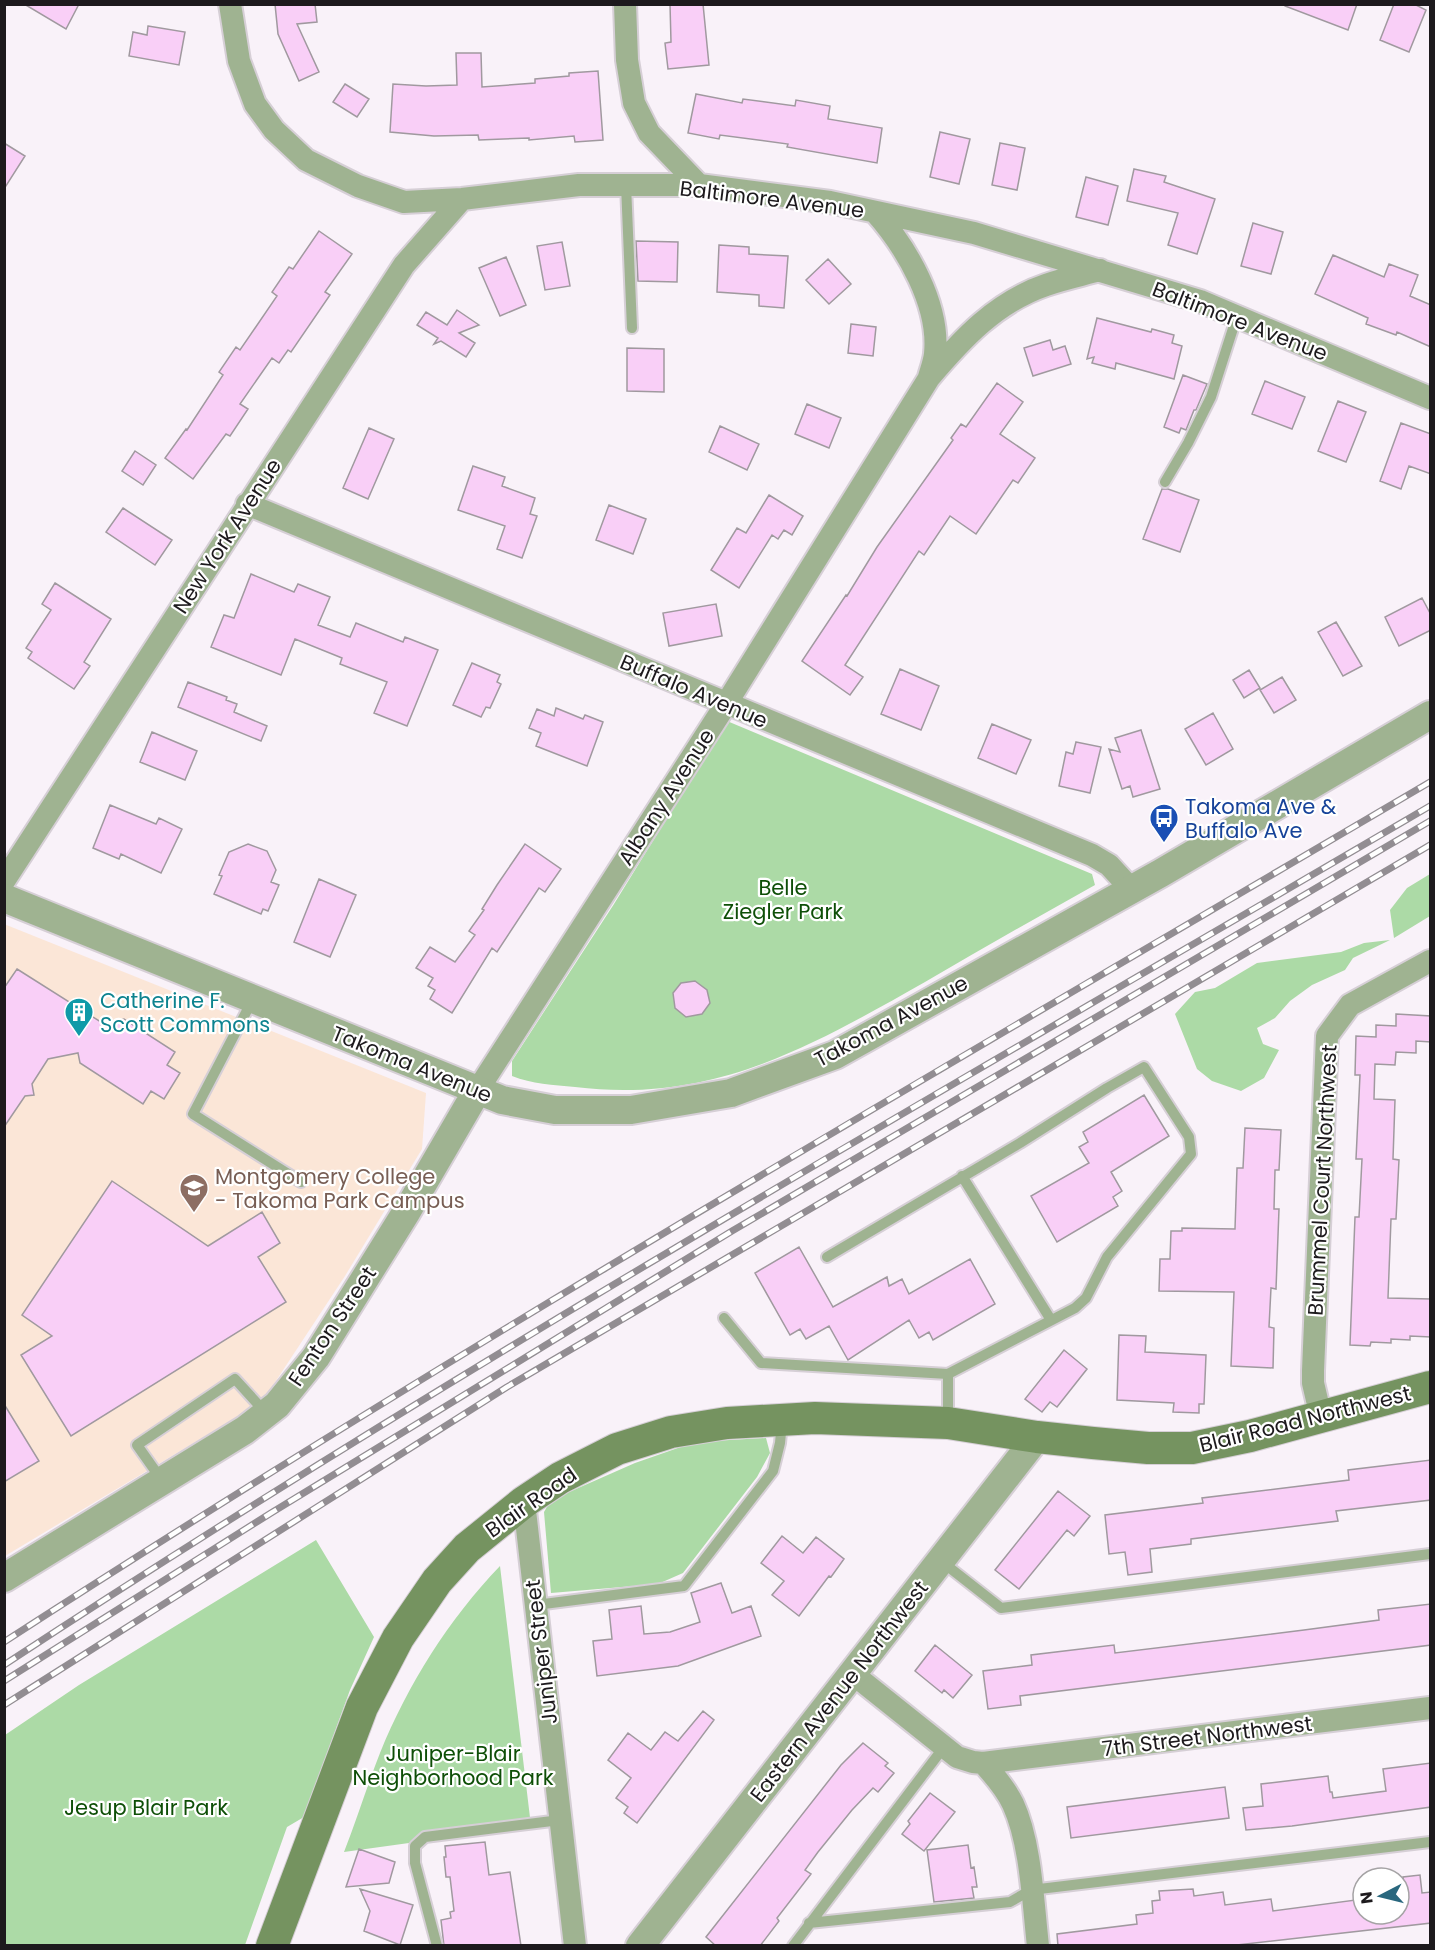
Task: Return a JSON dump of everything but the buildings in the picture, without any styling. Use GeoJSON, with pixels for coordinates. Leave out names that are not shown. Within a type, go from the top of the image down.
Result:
{"type":"FeatureCollection","features":[{"type":"Feature","properties":{"kind":"main road","name":"Blair Road Northwest"},"geometry":{"type":"LineString","coordinates":[[1037,1437],[1148,1448],[1192,1448],[1250,1436],[1431,1387]]}},
{"type":"Feature","properties":{"kind":"main road","name":"Blair Road"},"geometry":{"type":"LineString","coordinates":[[272,1946],[362,1707],[398,1638],[437,1581],[467,1548],[524,1502],[560,1478],[617,1449],[671,1432],[727,1423],[836,1418],[948,1423],[1037,1437]]}},
{"type":"Feature","properties":{"kind":"street","name":"Baltimore Avenue"},"geometry":{"type":"LineString","coordinates":[[230,4],[239,61],[255,104],[274,130],[306,160],[358,186],[404,202],[462,199],[579,185],[699,185],[830,202],[974,233],[1200,301],[1431,398]]}},
{"type":"Feature","properties":{"kind":"street"},"geometry":{"type":"LineString","coordinates":[[625,4],[627,60],[634,103],[649,133],[699,185]]}},
{"type":"Feature","properties":{"kind":"street","name":"New York Avenue"},"geometry":{"type":"LineString","coordinates":[[4,881],[404,265],[462,199]]}},
{"type":"Feature","properties":{"kind":"street","name":"Albany Avenue"},"geometry":{"type":"LineString","coordinates":[[875,212],[898,241],[913,267],[927,300],[934,328],[935,356],[929,378]]}},
{"type":"Feature","properties":{"kind":"street","name":"Albany Avenue"},"geometry":{"type":"LineString","coordinates":[[477,1091],[726,704],[929,378],[959,343],[997,309],[1047,284],[1101,270]]}},
{"type":"Feature","properties":{"kind":"street","name":"Buffalo Avenue"},"geometry":{"type":"LineString","coordinates":[[248,504],[1092,855],[1109,866],[1132,890]]}},
{"type":"Feature","properties":{"kind":"street","name":"Takoma Avenue"},"geometry":{"type":"LineString","coordinates":[[4,898],[501,1100],[555,1110],[632,1110],[731,1093],[834,1055],[1132,890],[1431,715]]}},
{"type":"Feature","properties":{"kind":"street","name":"Brummel Court Northwest"},"geometry":{"type":"LineString","coordinates":[[1321,1417],[1313,1383],[1313,1371],[1327,1036],[1350,1005],[1431,961]]}},
{"type":"Feature","properties":{"kind":"street","name":"Fenton Street"},"geometry":{"type":"LineString","coordinates":[[4,1578],[245,1430],[276,1405],[316,1357],[407,1211],[477,1091]]}},
{"type":"Feature","properties":{"kind":"street","name":"Eastern Avenue Northwest"},"geometry":{"type":"LineString","coordinates":[[640,1946],[1037,1437]]}},
{"type":"Feature","properties":{"kind":"street","name":"Juniper Street"},"geometry":{"type":"LineString","coordinates":[[524,1502],[575,1946]]}},
{"type":"Feature","properties":{"kind":"street"},"geometry":{"type":"LineString","coordinates":[[852,1674],[957,1757],[983,1763],[996,1777],[1012,1802],[1024,1838],[1038,1946]]}},
{"type":"Feature","properties":{"kind":"street","name":"7th Street Northwest"},"geometry":{"type":"LineString","coordinates":[[983,1763],[1431,1708]]}},
{"type":"Feature","properties":{"kind":"lane"},"geometry":{"type":"LineString","coordinates":[[626,185],[632,328]]}},
{"type":"Feature","properties":{"kind":"lane"},"geometry":{"type":"LineString","coordinates":[[1165,482],[1211,397],[1237,315]]}},
{"type":"Feature","properties":{"kind":"lane"},"geometry":{"type":"LineString","coordinates":[[254,999],[193,1114],[301,1182]]}},
{"type":"Feature","properties":{"kind":"lane"},"geometry":{"type":"LineString","coordinates":[[724,1318],[761,1364],[948,1374],[1075,1308],[1086,1298],[1107,1257],[1191,1154],[1189,1137],[1144,1067],[827,1257]]}},
{"type":"Feature","properties":{"kind":"lane"},"geometry":{"type":"LineString","coordinates":[[962,1176],[1051,1320]]}},
{"type":"Feature","properties":{"kind":"lane"},"geometry":{"type":"LineString","coordinates":[[948,1374],[948,1423]]}},
{"type":"Feature","properties":{"kind":"lane"},"geometry":{"type":"LineString","coordinates":[[163,1481],[137,1445],[235,1378],[266,1413]]}},
{"type":"Feature","properties":{"kind":"lane"},"geometry":{"type":"LineString","coordinates":[[536,1605],[684,1587],[772,1471],[780,1443],[782,1419]]}},
{"type":"Feature","properties":{"kind":"lane"},"geometry":{"type":"LineString","coordinates":[[940,1561],[1001,1608],[1431,1554]]}},
{"type":"Feature","properties":{"kind":"lane"},"geometry":{"type":"LineString","coordinates":[[793,1946],[808,1923],[944,1747]]}},
{"type":"Feature","properties":{"kind":"lane"},"geometry":{"type":"LineString","coordinates":[[436,1946],[415,1863],[415,1846],[425,1837],[560,1820]]}},
{"type":"Feature","properties":{"kind":"lane"},"geometry":{"type":"LineString","coordinates":[[808,1923],[1010,1902],[1031,1890],[1431,1842]]}},
{"type":"Feature","properties":{"kind":"shaded area","name":"Montgomery College - Takoma Park Campus"},"geometry":{"type":"Polygon","coordinates":[[[4,924],[426,1093],[422,1149],[345,1276],[262,1402],[5,1556],[4,924]]]}},
{"type":"Feature","properties":{"kind":"green space","name":"Belle Ziegler Park"},"geometry":{"type":"Polygon","coordinates":[[[727,721],[1092,874],[1095,885],[841,1028],[758,1065],[716,1078],[671,1087],[625,1090],[551,1085],[512,1076],[512,1061],[614,904],[727,721]]]}},
{"type":"Feature","properties":{"kind":"green space"},"geometry":{"type":"Polygon","coordinates":[[[1430,874],[1430,916],[1394,938],[1390,910],[1407,888],[1430,874]]]}},
{"type":"Feature","properties":{"kind":"green space"},"geometry":{"type":"Polygon","coordinates":[[[1390,940],[1353,958],[1345,970],[1312,985],[1290,1001],[1275,1018],[1257,1028],[1263,1044],[1279,1050],[1264,1078],[1241,1091],[1212,1081],[1197,1069],[1175,1014],[1195,992],[1215,988],[1257,963],[1341,952],[1364,943],[1390,940]]]}},
{"type":"Feature","properties":{"kind":"green space"},"geometry":{"type":"Polygon","coordinates":[[[766,1438],[770,1453],[757,1477],[683,1573],[658,1584],[551,1593],[544,1512],[551,1500],[635,1463],[695,1442],[766,1438]]]}},
{"type":"Feature","properties":{"kind":"green space","name":"Jesup Blair Park"},"geometry":{"type":"Polygon","coordinates":[[[316,1540],[374,1637],[350,1690],[304,1817],[287,1827],[245,1945],[5,1946],[5,1735],[79,1685],[316,1540]]]}},
{"type":"Feature","properties":{"kind":"green space","name":"Juniper-Blair Neighborhood Park"},"geometry":{"type":"Polygon","coordinates":[[[500,1566],[531,1826],[344,1852],[380,1753],[403,1702],[447,1630],[481,1586],[500,1566]]]}},
{"type":"Feature","properties":{"kind":"railway"},"geometry":{"type":"LineString","coordinates":[[4,1642],[179,1530],[534,1311],[1430,782]]}},
{"type":"Feature","properties":{"kind":"railway"},"geometry":{"type":"LineString","coordinates":[[4,1665],[355,1441],[533,1333],[891,1120],[1430,806]]}},
{"type":"Feature","properties":{"kind":"railway"},"geometry":{"type":"LineString","coordinates":[[4,1681],[271,1513],[732,1231],[1430,821]]}},
{"type":"Feature","properties":{"kind":"railway"},"geometry":{"type":"LineString","coordinates":[[4,1705],[507,1387],[1430,845]]}},
{"type":"Feature","properties":{"kind":"place","name":"Takoma Ave & Buffalo Ave"},"geometry":{"type":"Point","coordinates":[1164,844]}},
{"type":"Feature","properties":{"kind":"place","name":"Catherine F. Scott Commons"},"geometry":{"type":"Point","coordinates":[79,1038]}},
{"type":"Feature","properties":{"kind":"place","name":"Montgomery College - Takoma Park Campus"},"geometry":{"type":"Point","coordinates":[194,1214]}}]}
